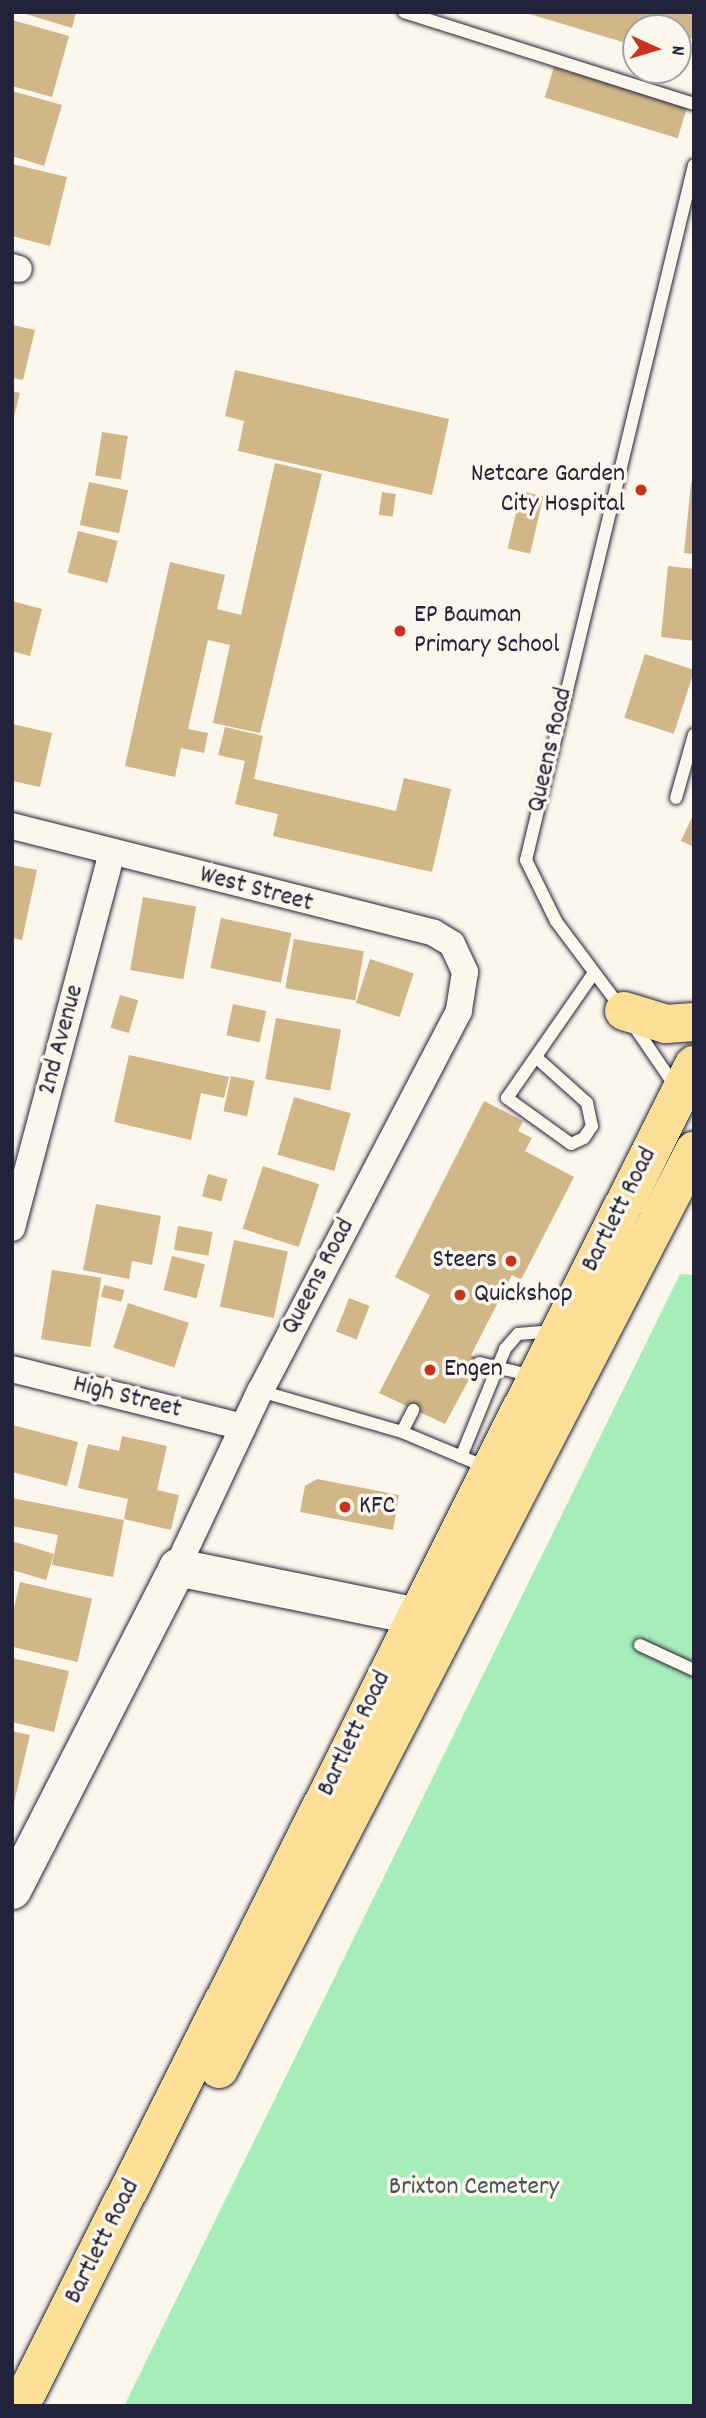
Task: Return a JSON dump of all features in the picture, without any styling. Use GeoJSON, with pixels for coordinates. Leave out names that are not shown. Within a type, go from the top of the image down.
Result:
{"type":"FeatureCollection","features":[{"type":"Feature","properties":{"kind":"main road"},"geometry":{"type":"LineString","coordinates":[[624,1011],[666,1024],[694,1022]]}},
{"type":"Feature","properties":{"kind":"main road","name":"Bartlett Road"},"geometry":{"type":"LineString","coordinates":[[43,2406],[429,1623],[489,1471],[559,1331],[689,1090]]}},
{"type":"Feature","properties":{"kind":"main road","name":"Bartlett Road"},"geometry":{"type":"LineString","coordinates":[[489,1471],[694,1151]]}},
{"type":"Feature","properties":{"kind":"main road"},"geometry":{"type":"LineString","coordinates":[[177,1567],[429,1623]]}},
{"type":"Feature","properties":{"kind":"main road","name":"Queens Road"},"geometry":{"type":"LineString","coordinates":[[12,1890],[177,1567]]}},
{"type":"Feature","properties":{"kind":"main road","name":"Bartlett Road"},"geometry":{"type":"LineString","coordinates":[[20,2406],[429,1623]]}},
{"type":"Feature","properties":{"kind":"street","name":"West Street"},"geometry":{"type":"LineString","coordinates":[[12,826],[434,933],[460,957],[466,989]]}},
{"type":"Feature","properties":{"kind":"street","name":"2nd Avenue"},"geometry":{"type":"LineString","coordinates":[[12,1228],[112,852]]}},
{"type":"Feature","properties":{"kind":"street","name":"Queens Road"},"geometry":{"type":"LineString","coordinates":[[177,1567],[260,1391],[466,989]]}},
{"type":"Feature","properties":{"kind":"street","name":"High Street"},"geometry":{"type":"LineString","coordinates":[[12,1368],[243,1427]]}},
{"type":"Feature","properties":{"kind":"lane"},"geometry":{"type":"LineString","coordinates":[[404,12],[694,104]]}},
{"type":"Feature","properties":{"kind":"lane","name":"Queens Road"},"geometry":{"type":"LineString","coordinates":[[689,1090],[624,1011],[556,921],[526,860],[694,165]]}},
{"type":"Feature","properties":{"kind":"lane"},"geometry":{"type":"LineString","coordinates":[[676,799],[694,735]]}},
{"type":"Feature","properties":{"kind":"lane"},"geometry":{"type":"LineString","coordinates":[[538,1059],[587,1102],[592,1126],[584,1138],[571,1144],[507,1098],[538,1059],[594,972]]}},
{"type":"Feature","properties":{"kind":"lane"},"geometry":{"type":"LineString","coordinates":[[260,1391],[402,1432],[489,1471],[498,1367],[518,1334],[559,1331]]}},
{"type":"Feature","properties":{"kind":"lane"},"geometry":{"type":"LineString","coordinates":[[479,1363],[537,1377]]}},
{"type":"Feature","properties":{"kind":"lane"},"geometry":{"type":"LineString","coordinates":[[402,1432],[413,1410]]}},
{"type":"Feature","properties":{"kind":"lane"},"geometry":{"type":"LineString","coordinates":[[640,1645],[694,1670]]}},
{"type":"Feature","properties":{"kind":"green space","name":"Brixton Cemetery"},"geometry":{"type":"Polygon","coordinates":[[[680,1274],[694,1275],[694,2406],[124,2406],[680,1274]]]}},
{"type":"Feature","properties":{"kind":"building"},"geometry":{"type":"Polygon","coordinates":[[[19,12],[76,12],[72,28],[19,12]]]}},
{"type":"Feature","properties":{"kind":"building"},"geometry":{"type":"Polygon","coordinates":[[[694,12],[694,39],[692,14],[622,14],[622,42],[526,13],[694,12]]]}},
{"type":"Feature","properties":{"kind":"building"},"geometry":{"type":"Polygon","coordinates":[[[12,20],[69,36],[52,97],[12,86],[12,20]]]}},
{"type":"Feature","properties":{"kind":"building"},"geometry":{"type":"Polygon","coordinates":[[[554,67],[687,108],[678,138],[545,98],[554,67]]]}},
{"type":"Feature","properties":{"kind":"building"},"geometry":{"type":"Polygon","coordinates":[[[12,91],[62,105],[44,166],[12,156],[12,91]]]}},
{"type":"Feature","properties":{"kind":"building"},"geometry":{"type":"Polygon","coordinates":[[[12,164],[67,177],[50,246],[12,236],[12,164]]]}},
{"type":"Feature","properties":{"kind":"building"},"geometry":{"type":"Polygon","coordinates":[[[12,325],[35,330],[23,380],[12,378],[12,325]]]}},
{"type":"Feature","properties":{"kind":"building"},"geometry":{"type":"Polygon","coordinates":[[[235,370],[449,419],[432,495],[238,451],[244,421],[225,416],[235,370]]]}},
{"type":"Feature","properties":{"kind":"building"},"geometry":{"type":"Polygon","coordinates":[[[12,391],[20,393],[13,420],[12,420],[12,391]]]}},
{"type":"Feature","properties":{"kind":"building"},"geometry":{"type":"Polygon","coordinates":[[[102,432],[128,436],[121,480],[95,475],[102,432]]]}},
{"type":"Feature","properties":{"kind":"building"},"geometry":{"type":"Polygon","coordinates":[[[275,463],[322,474],[260,733],[213,723],[230,645],[208,640],[188,729],[208,733],[204,753],[181,748],[175,777],[125,766],[170,562],[225,575],[217,609],[241,615],[275,463]]]}},
{"type":"Feature","properties":{"kind":"building"},"geometry":{"type":"Polygon","coordinates":[[[89,482],[128,490],[119,533],[80,525],[89,482]]]}},
{"type":"Feature","properties":{"kind":"building"},"geometry":{"type":"Polygon","coordinates":[[[691,483],[694,483],[694,554],[684,553],[691,483]]]}},
{"type":"Feature","properties":{"kind":"building"},"geometry":{"type":"Polygon","coordinates":[[[521,491],[543,496],[530,554],[508,548],[521,491]]]}},
{"type":"Feature","properties":{"kind":"building"},"geometry":{"type":"Polygon","coordinates":[[[382,492],[396,494],[393,517],[379,515],[382,492]]]}},
{"type":"Feature","properties":{"kind":"building"},"geometry":{"type":"Polygon","coordinates":[[[78,531],[118,541],[107,583],[68,573],[78,531]]]}},
{"type":"Feature","properties":{"kind":"building"},"geometry":{"type":"Polygon","coordinates":[[[668,566],[694,569],[694,641],[661,637],[668,566]]]}},
{"type":"Feature","properties":{"kind":"building"},"geometry":{"type":"Polygon","coordinates":[[[12,601],[42,609],[30,656],[12,651],[12,601]]]}},
{"type":"Feature","properties":{"kind":"building"},"geometry":{"type":"Polygon","coordinates":[[[645,654],[694,670],[674,734],[624,718],[645,654]]]}},
{"type":"Feature","properties":{"kind":"building"},"geometry":{"type":"Polygon","coordinates":[[[12,724],[52,733],[40,787],[12,781],[12,724]]]}},
{"type":"Feature","properties":{"kind":"building"},"geometry":{"type":"Polygon","coordinates":[[[225,727],[263,736],[254,779],[396,811],[404,778],[451,789],[432,872],[273,836],[278,814],[235,804],[245,761],[218,755],[225,727]]]}},
{"type":"Feature","properties":{"kind":"building"},"geometry":{"type":"Polygon","coordinates":[[[694,813],[694,847],[681,841],[694,813]]]}},
{"type":"Feature","properties":{"kind":"building"},"geometry":{"type":"Polygon","coordinates":[[[12,865],[37,870],[22,940],[12,938],[12,865]]]}},
{"type":"Feature","properties":{"kind":"building"},"geometry":{"type":"Polygon","coordinates":[[[143,897],[196,906],[183,979],[130,970],[143,897]]]}},
{"type":"Feature","properties":{"kind":"building"},"geometry":{"type":"Polygon","coordinates":[[[221,918],[291,933],[281,983],[210,968],[221,918]]]}},
{"type":"Feature","properties":{"kind":"building"},"geometry":{"type":"Polygon","coordinates":[[[294,939],[364,951],[355,1001],[285,988],[294,939]]]}},
{"type":"Feature","properties":{"kind":"building"},"geometry":{"type":"Polygon","coordinates":[[[370,959],[414,973],[400,1017],[356,1003],[370,959]]]}},
{"type":"Feature","properties":{"kind":"building"},"geometry":{"type":"Polygon","coordinates":[[[120,995],[138,1000],[129,1033],[111,1028],[120,995]]]}},
{"type":"Feature","properties":{"kind":"building"},"geometry":{"type":"Polygon","coordinates":[[[233,1004],[266,1011],[260,1042],[226,1035],[233,1004]]]}},
{"type":"Feature","properties":{"kind":"building"},"geometry":{"type":"Polygon","coordinates":[[[276,1018],[341,1029],[330,1091],[265,1079],[276,1018]]]}},
{"type":"Feature","properties":{"kind":"building"},"geometry":{"type":"Polygon","coordinates":[[[129,1055],[229,1077],[224,1098],[201,1093],[191,1140],[114,1122],[129,1055]]]}},
{"type":"Feature","properties":{"kind":"building"},"geometry":{"type":"Polygon","coordinates":[[[231,1076],[254,1081],[247,1116],[224,1111],[231,1076]]]}},
{"type":"Feature","properties":{"kind":"building"},"geometry":{"type":"Polygon","coordinates":[[[294,1097],[351,1113],[334,1171],[277,1155],[294,1097]]]}},
{"type":"Feature","properties":{"kind":"building"},"geometry":{"type":"Polygon","coordinates":[[[484,1101],[523,1121],[518,1131],[532,1138],[525,1151],[574,1177],[521,1280],[512,1275],[471,1355],[480,1359],[445,1424],[379,1393],[430,1295],[395,1277],[484,1101]]]}},
{"type":"Feature","properties":{"kind":"building"},"geometry":{"type":"Polygon","coordinates":[[[263,1166],[319,1184],[299,1247],[243,1229],[263,1166]]]}},
{"type":"Feature","properties":{"kind":"building"},"geometry":{"type":"Polygon","coordinates":[[[208,1174],[227,1179],[221,1201],[202,1196],[208,1174]]]}},
{"type":"Feature","properties":{"kind":"building"},"geometry":{"type":"Polygon","coordinates":[[[96,1204],[161,1216],[152,1265],[132,1261],[129,1279],[83,1270],[96,1204]]]}},
{"type":"Feature","properties":{"kind":"building"},"geometry":{"type":"Polygon","coordinates":[[[178,1226],[212,1232],[208,1256],[174,1250],[178,1226]]]}},
{"type":"Feature","properties":{"kind":"building"},"geometry":{"type":"Polygon","coordinates":[[[234,1240],[288,1251],[274,1318],[220,1307],[234,1240]]]}},
{"type":"Feature","properties":{"kind":"building"},"geometry":{"type":"Polygon","coordinates":[[[172,1256],[205,1264],[197,1298],[164,1290],[172,1256]]]}},
{"type":"Feature","properties":{"kind":"building"},"geometry":{"type":"Polygon","coordinates":[[[52,1270],[101,1278],[90,1347],[41,1339],[52,1270]]]}},
{"type":"Feature","properties":{"kind":"building"},"geometry":{"type":"Polygon","coordinates":[[[104,1285],[124,1290],[121,1302],[101,1297],[104,1285]]]}},
{"type":"Feature","properties":{"kind":"building"},"geometry":{"type":"Polygon","coordinates":[[[349,1298],[370,1306],[357,1339],[336,1332],[349,1298]]]}},
{"type":"Feature","properties":{"kind":"building"},"geometry":{"type":"Polygon","coordinates":[[[128,1303],[189,1323],[174,1367],[113,1348],[128,1303]]]}},
{"type":"Feature","properties":{"kind":"building"},"geometry":{"type":"Polygon","coordinates":[[[12,1425],[78,1442],[67,1486],[12,1472],[12,1425]]]}},
{"type":"Feature","properties":{"kind":"building"},"geometry":{"type":"Polygon","coordinates":[[[122,1436],[167,1446],[157,1490],[179,1495],[171,1530],[124,1519],[128,1499],[78,1488],[88,1444],[119,1451],[122,1436]]]}},
{"type":"Feature","properties":{"kind":"building"},"geometry":{"type":"Polygon","coordinates":[[[317,1479],[399,1495],[393,1530],[300,1512],[305,1486],[317,1479]]]}},
{"type":"Feature","properties":{"kind":"building"},"geometry":{"type":"Polygon","coordinates":[[[12,1498],[124,1520],[113,1577],[52,1565],[58,1535],[12,1526],[12,1498]]]}},
{"type":"Feature","properties":{"kind":"building"},"geometry":{"type":"Polygon","coordinates":[[[12,1541],[54,1554],[46,1580],[12,1570],[12,1541]]]}},
{"type":"Feature","properties":{"kind":"building"},"geometry":{"type":"Polygon","coordinates":[[[20,1582],[92,1599],[77,1662],[12,1647],[12,1617],[20,1582]]]}},
{"type":"Feature","properties":{"kind":"building"},"geometry":{"type":"Polygon","coordinates":[[[12,1658],[69,1671],[54,1732],[12,1722],[12,1658]]]}},
{"type":"Feature","properties":{"kind":"building"},"geometry":{"type":"Polygon","coordinates":[[[12,1731],[30,1735],[13,1807],[12,1807],[12,1731]]]}},
{"type":"Feature","properties":{"kind":"place","name":"Netcare Garden City Hospital"},"geometry":{"type":"Point","coordinates":[641,490]}},
{"type":"Feature","properties":{"kind":"place","name":"EP Bauman Primary School"},"geometry":{"type":"Point","coordinates":[400,631]}},
{"type":"Feature","properties":{"kind":"place","name":"Steers"},"geometry":{"type":"Point","coordinates":[511,1261]}},
{"type":"Feature","properties":{"kind":"place","name":"Quickshop"},"geometry":{"type":"Point","coordinates":[460,1295]}},
{"type":"Feature","properties":{"kind":"place","name":"Engen"},"geometry":{"type":"Point","coordinates":[430,1370]}},
{"type":"Feature","properties":{"kind":"place","name":"KFC"},"geometry":{"type":"Point","coordinates":[345,1507]}}]}
